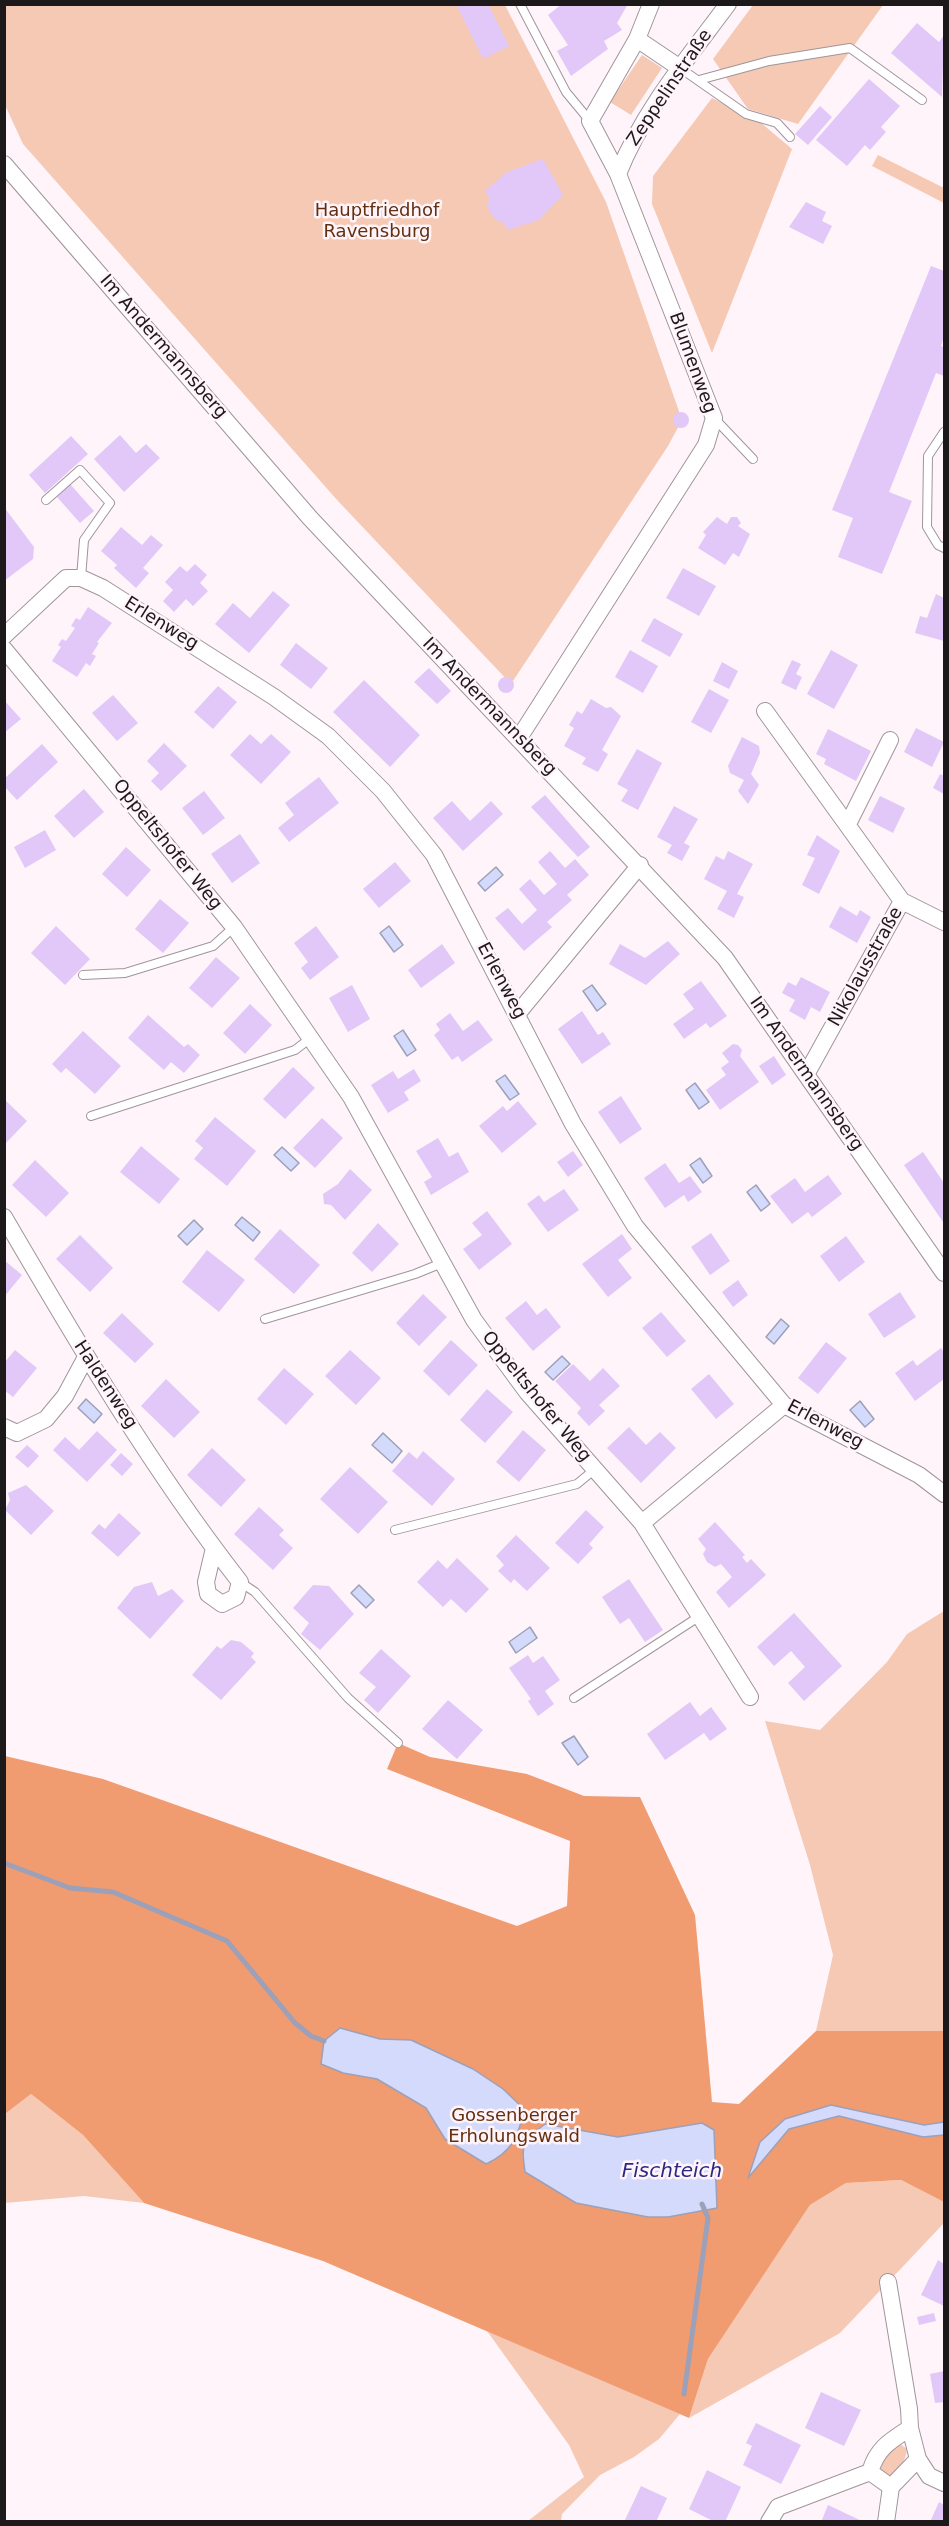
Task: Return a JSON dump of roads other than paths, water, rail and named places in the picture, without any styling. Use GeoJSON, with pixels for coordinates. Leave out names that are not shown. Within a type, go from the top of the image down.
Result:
{"type":"FeatureCollection","features":[{"type":"Feature","properties":{"kind":"street"},"geometry":{"type":"LineString","coordinates":[[590,121],[637,39],[651,4]]}},
{"type":"Feature","properties":{"kind":"street","name":"Zeppelinstraße"},"geometry":{"type":"LineString","coordinates":[[618,174],[631,141],[680,68],[728,4]]}},
{"type":"Feature","properties":{"kind":"street"},"geometry":{"type":"LineString","coordinates":[[637,39],[680,68]]}},
{"type":"Feature","properties":{"kind":"street","name":"Blumenweg"},"geometry":{"type":"LineString","coordinates":[[519,738],[542,698],[706,445],[714,418],[618,174],[590,121]]}},
{"type":"Feature","properties":{"kind":"street","name":"Im Andermannsberg"},"geometry":{"type":"LineString","coordinates":[[4,164],[310,518],[725,958],[945,1273]]}},
{"type":"Feature","properties":{"kind":"street"},"geometry":{"type":"LineString","coordinates":[[4,636],[66,578],[81,578]]}},
{"type":"Feature","properties":{"kind":"street","name":"Erlenweg"},"geometry":{"type":"LineString","coordinates":[[81,578],[113,594],[274,697],[328,736],[383,791],[434,855],[518,1013],[573,1124],[635,1226],[784,1405],[919,1475],[945,1494]]}},
{"type":"Feature","properties":{"kind":"street","name":"Oppeltshofer Weg"},"geometry":{"type":"LineString","coordinates":[[7,658],[234,927],[312,1037],[351,1097],[474,1320],[527,1392],[642,1523],[750,1697]]}},
{"type":"Feature","properties":{"kind":"street"},"geometry":{"type":"LineString","coordinates":[[765,711],[902,901]]}},
{"type":"Feature","properties":{"kind":"street"},"geometry":{"type":"LineString","coordinates":[[848,824],[890,740]]}},
{"type":"Feature","properties":{"kind":"street"},"geometry":{"type":"LineString","coordinates":[[518,1013],[639,865]]}},
{"type":"Feature","properties":{"kind":"street","name":"Nikolausstraße"},"geometry":{"type":"LineString","coordinates":[[807,1073],[902,901],[945,922]]}},
{"type":"Feature","properties":{"kind":"street","name":"Haldenweg"},"geometry":{"type":"LineString","coordinates":[[4,1217],[86,1357],[214,1548],[240,1582]]}},
{"type":"Feature","properties":{"kind":"street"},"geometry":{"type":"LineString","coordinates":[[4,1427],[17,1433],[46,1419],[65,1396],[86,1357]]}},
{"type":"Feature","properties":{"kind":"street"},"geometry":{"type":"LineString","coordinates":[[642,1523],[784,1405]]}},
{"type":"Feature","properties":{"kind":"street"},"geometry":{"type":"LineString","coordinates":[[214,1548],[206,1582],[208,1594],[222,1604],[236,1597],[240,1582]]}},
{"type":"Feature","properties":{"kind":"street"},"geometry":{"type":"LineString","coordinates":[[888,2282],[909,2409],[910,2428],[918,2459],[928,2475],[945,2483]]}},
{"type":"Feature","properties":{"kind":"street"},"geometry":{"type":"LineString","coordinates":[[870,2472],[875,2455],[884,2445],[910,2428]]}},
{"type":"Feature","properties":{"kind":"street"},"geometry":{"type":"LineString","coordinates":[[886,2522],[891,2487],[918,2459]]}},
{"type":"Feature","properties":{"kind":"street"},"geometry":{"type":"LineString","coordinates":[[870,2472],[891,2487]]}},
{"type":"Feature","properties":{"kind":"street"},"geometry":{"type":"LineString","coordinates":[[769,2522],[778,2507],[870,2472]]}},
{"type":"Feature","properties":{"kind":"lane","name":"Blumenweg"},"geometry":{"type":"LineString","coordinates":[[520,4],[566,92],[590,121]]}},
{"type":"Feature","properties":{"kind":"lane"},"geometry":{"type":"LineString","coordinates":[[699,80],[769,61],[850,48],[922,100]]}},
{"type":"Feature","properties":{"kind":"lane"},"geometry":{"type":"LineString","coordinates":[[680,68],[746,114],[777,123],[790,137]]}},
{"type":"Feature","properties":{"kind":"lane"},"geometry":{"type":"LineString","coordinates":[[714,418],[753,459]]}},
{"type":"Feature","properties":{"kind":"lane"},"geometry":{"type":"LineString","coordinates":[[941,547],[927,526],[928,456],[945,432]]}},
{"type":"Feature","properties":{"kind":"lane"},"geometry":{"type":"LineString","coordinates":[[46,500],[80,470],[110,503],[84,540],[81,578]]}},
{"type":"Feature","properties":{"kind":"lane"},"geometry":{"type":"LineString","coordinates":[[83,975],[125,973],[213,946],[234,927]]}},
{"type":"Feature","properties":{"kind":"lane"},"geometry":{"type":"LineString","coordinates":[[91,1116],[295,1050],[312,1037]]}},
{"type":"Feature","properties":{"kind":"lane"},"geometry":{"type":"LineString","coordinates":[[265,1319],[415,1274],[442,1263]]}},
{"type":"Feature","properties":{"kind":"lane","name":"Oppeltshofer Weg"},"geometry":{"type":"LineString","coordinates":[[395,1530],[577,1484],[595,1469]]}},
{"type":"Feature","properties":{"kind":"lane"},"geometry":{"type":"LineString","coordinates":[[240,1582],[255,1592],[348,1698],[398,1743]]}},
{"type":"Feature","properties":{"kind":"lane"},"geometry":{"type":"LineString","coordinates":[[574,1698],[700,1616]]}},
{"type":"Feature","properties":{"kind":"water"},"geometry":{"type":"Polygon","coordinates":[[[496,867],[503,875],[485,891],[478,883],[496,867]]]}},
{"type":"Feature","properties":{"kind":"water"},"geometry":{"type":"Polygon","coordinates":[[[389,926],[403,945],[394,952],[380,933],[389,926]]]}},
{"type":"Feature","properties":{"kind":"water"},"geometry":{"type":"Polygon","coordinates":[[[592,985],[606,1004],[597,1011],[583,991],[592,985]]]}},
{"type":"Feature","properties":{"kind":"water"},"geometry":{"type":"Polygon","coordinates":[[[403,1030],[416,1050],[407,1056],[394,1036],[403,1030]]]}},
{"type":"Feature","properties":{"kind":"water"},"geometry":{"type":"Polygon","coordinates":[[[505,1075],[519,1094],[510,1100],[496,1081],[505,1075]]]}},
{"type":"Feature","properties":{"kind":"water"},"geometry":{"type":"Polygon","coordinates":[[[695,1083],[709,1102],[699,1109],[686,1090],[695,1083]]]}},
{"type":"Feature","properties":{"kind":"water"},"geometry":{"type":"Polygon","coordinates":[[[282,1147],[299,1163],[291,1171],[274,1155],[282,1147]]]}},
{"type":"Feature","properties":{"kind":"water"},"geometry":{"type":"Polygon","coordinates":[[[700,1158],[712,1176],[703,1183],[690,1165],[700,1158]]]}},
{"type":"Feature","properties":{"kind":"water"},"geometry":{"type":"Polygon","coordinates":[[[756,1185],[770,1204],[761,1211],[747,1192],[756,1185]]]}},
{"type":"Feature","properties":{"kind":"water"},"geometry":{"type":"Polygon","coordinates":[[[242,1217],[260,1232],[253,1241],[235,1225],[242,1217]]]}},
{"type":"Feature","properties":{"kind":"water"},"geometry":{"type":"Polygon","coordinates":[[[194,1220],[203,1229],[187,1245],[178,1236],[194,1220]]]}},
{"type":"Feature","properties":{"kind":"water"},"geometry":{"type":"Polygon","coordinates":[[[781,1319],[789,1326],[774,1344],[766,1337],[781,1319]]]}},
{"type":"Feature","properties":{"kind":"water"},"geometry":{"type":"Polygon","coordinates":[[[562,1356],[570,1364],[553,1380],[545,1372],[562,1356]]]}},
{"type":"Feature","properties":{"kind":"water"},"geometry":{"type":"Polygon","coordinates":[[[86,1399],[102,1414],[94,1423],[78,1408],[86,1399]]]}},
{"type":"Feature","properties":{"kind":"water"},"geometry":{"type":"Polygon","coordinates":[[[860,1401],[874,1419],[865,1427],[850,1410],[860,1401]]]}},
{"type":"Feature","properties":{"kind":"water"},"geometry":{"type":"Polygon","coordinates":[[[383,1433],[402,1451],[392,1463],[372,1445],[383,1433]]]}},
{"type":"Feature","properties":{"kind":"water"},"geometry":{"type":"Polygon","coordinates":[[[359,1585],[374,1600],[366,1608],[351,1593],[359,1585]]]}},
{"type":"Feature","properties":{"kind":"water"},"geometry":{"type":"Polygon","coordinates":[[[530,1627],[537,1638],[516,1653],[509,1642],[530,1627]]]}},
{"type":"Feature","properties":{"kind":"water"},"geometry":{"type":"Polygon","coordinates":[[[574,1736],[588,1757],[578,1765],[562,1743],[574,1736]]]}},
{"type":"Feature","properties":{"kind":"water"},"geometry":{"type":"Polygon","coordinates":[[[340,2028],[380,2039],[411,2040],[473,2069],[503,2089],[524,2109],[520,2127],[513,2142],[502,2154],[486,2164],[445,2139],[426,2108],[377,2079],[343,2073],[321,2064],[324,2041],[340,2028]]]}},
{"type":"Feature","properties":{"kind":"water"},"geometry":{"type":"Polygon","coordinates":[[[831,2105],[924,2125],[944,2122],[944,2135],[923,2137],[839,2116],[789,2129],[748,2178],[760,2142],[785,2119],[831,2105]]]}},
{"type":"Feature","properties":{"kind":"water","name":"Fischteich"},"geometry":{"type":"Polygon","coordinates":[[[702,2123],[714,2130],[717,2208],[668,2217],[648,2217],[576,2203],[525,2172],[523,2155],[525,2144],[545,2124],[618,2137],[702,2123]]]}},
{"type":"Feature","properties":{"kind":"waterway"},"geometry":{"type":"LineString","coordinates":[[4,1863],[70,1888],[113,1892],[227,1941],[295,2023],[311,2036],[324,2041]]}},
{"type":"Feature","properties":{"kind":"waterway"},"geometry":{"type":"LineString","coordinates":[[684,2394],[708,2218],[702,2204]]}},
{"type":"Feature","properties":{"kind":"park label","name":"Hauptfriedhof Ravensburg"},"geometry":{"type":"Point","coordinates":[377,221]}},
{"type":"Feature","properties":{"kind":"park label","name":"Gossenberger Erholungswald"},"geometry":{"type":"Point","coordinates":[514,2126]}}]}
